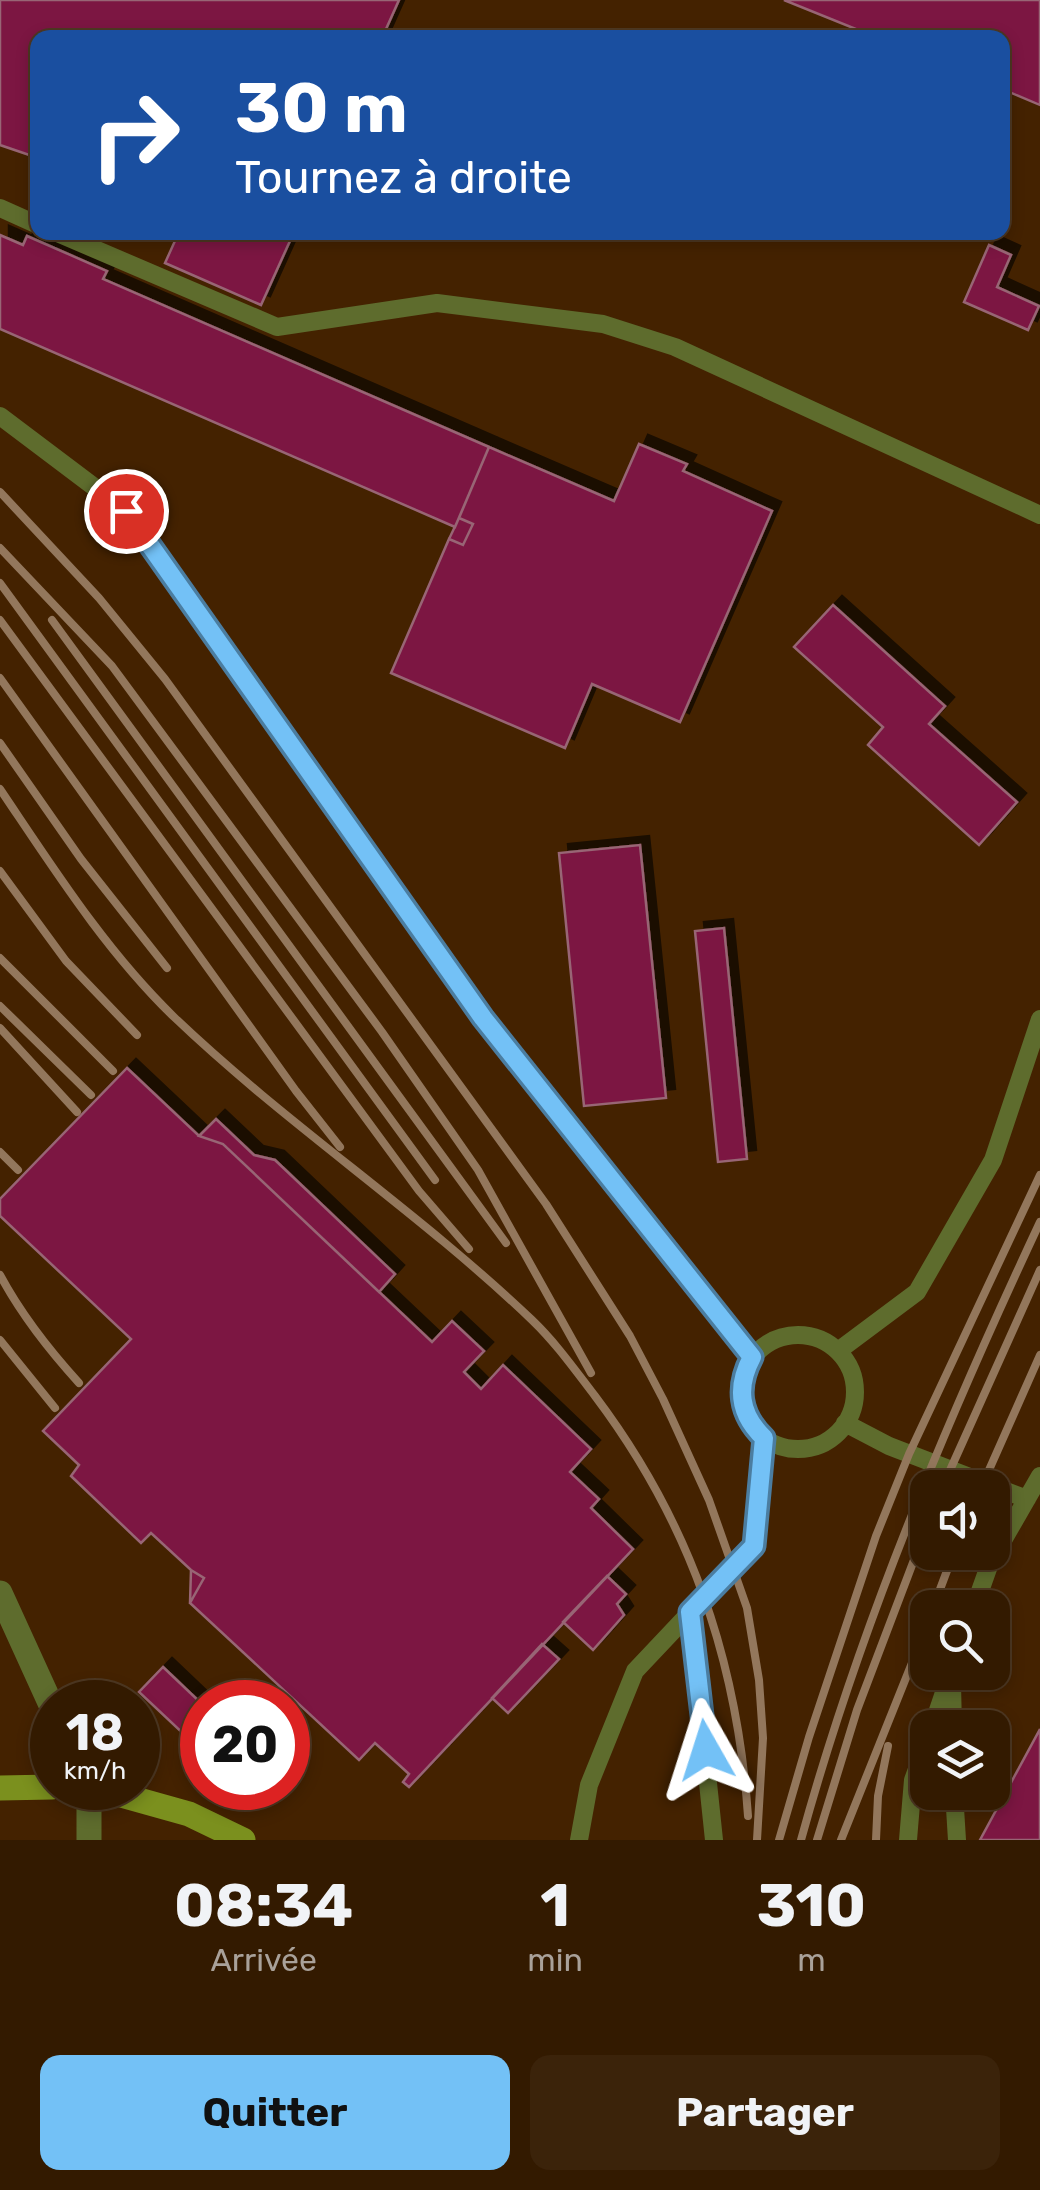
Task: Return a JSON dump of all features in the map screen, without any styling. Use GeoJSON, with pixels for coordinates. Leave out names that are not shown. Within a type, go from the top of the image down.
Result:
{"type":"FeatureCollection","features":[{"type":"Feature","properties":{"kind":"main road"},"geometry":{"type":"LineString","coordinates":[[0,1788],[30,1787]]}},
{"type":"Feature","properties":{"kind":"main road"},"geometry":{"type":"LineString","coordinates":[[160,1806],[189,1814],[244,1840]]}},
{"type":"Feature","properties":{"kind":"street"},"geometry":{"type":"LineString","coordinates":[[0,1594],[40,1680]]}},
{"type":"Feature","properties":{"kind":"street"},"geometry":{"type":"LineString","coordinates":[[88,1840],[91,1810]]}},
{"type":"Feature","properties":{"kind":"lane"},"geometry":{"type":"LineString","coordinates":[[0,208],[30,221]]}},
{"type":"Feature","properties":{"kind":"lane"},"geometry":{"type":"LineString","coordinates":[[75,240],[277,327],[437,303],[604,324],[675,348],[1040,514]]}},
{"type":"Feature","properties":{"kind":"lane"},"geometry":{"type":"LineString","coordinates":[[0,416],[126,511],[483,1018],[752,1357]]}},
{"type":"Feature","properties":{"kind":"lane"},"geometry":{"type":"LineString","coordinates":[[838,1351],[917,1292],[994,1160],[1040,1020]]}},
{"type":"Feature","properties":{"kind":"lane"},"geometry":{"type":"LineString","coordinates":[[802,1335],[822,1340],[838,1351],[849,1367],[853,1405],[833,1437],[799,1449],[764,1438],[751,1425],[740,1391],[752,1357],[766,1344],[783,1336],[802,1335]]}},
{"type":"Feature","properties":{"kind":"lane"},"geometry":{"type":"LineString","coordinates":[[845,1423],[888,1446],[1027,1499]]}},
{"type":"Feature","properties":{"kind":"lane"},"geometry":{"type":"LineString","coordinates":[[579,1840],[589,1785],[634,1671],[754,1546],[764,1438]]}},
{"type":"Feature","properties":{"kind":"lane"},"geometry":{"type":"LineString","coordinates":[[980,1590],[990,1563],[1040,1476]]}},
{"type":"Feature","properties":{"kind":"lane"},"geometry":{"type":"LineString","coordinates":[[690,1612],[714,1840]]}},
{"type":"Feature","properties":{"kind":"lane"},"geometry":{"type":"LineString","coordinates":[[908,1840],[910,1810]]}},
{"type":"Feature","properties":{"kind":"lane"},"geometry":{"type":"LineString","coordinates":[[955,1810],[957,1840]]}},
{"type":"Feature","properties":{"kind":"building"},"geometry":{"type":"Polygon","coordinates":[[[0,0],[399,0],[386,30],[30,30],[30,155],[0,145],[0,0]]]}},
{"type":"Feature","properties":{"kind":"building"},"geometry":{"type":"Polygon","coordinates":[[[784,0],[1040,0],[1040,105],[1010,92],[1010,30],[858,30],[784,0]]]}},
{"type":"Feature","properties":{"kind":"building"},"geometry":{"type":"Polygon","coordinates":[[[0,235],[23,245],[27,236],[107,271],[103,279],[489,447],[455,527],[0,329],[0,235]]]}},
{"type":"Feature","properties":{"kind":"building"},"geometry":{"type":"Polygon","coordinates":[[[175,240],[290,240],[261,305],[165,263],[175,240]]]}},
{"type":"Feature","properties":{"kind":"building"},"geometry":{"type":"Polygon","coordinates":[[[989,245],[1011,255],[997,287],[1039,306],[1028,330],[964,302],[989,245]]]}},
{"type":"Feature","properties":{"kind":"building"},"geometry":{"type":"Polygon","coordinates":[[[639,444],[687,464],[683,471],[772,511],[680,722],[592,684],[565,748],[391,673],[449,539],[463,545],[473,524],[459,518],[489,447],[614,501],[639,444]]]}},
{"type":"Feature","properties":{"kind":"building"},"geometry":{"type":"Polygon","coordinates":[[[459,518],[473,524],[463,545],[449,539],[459,518]]]}},
{"type":"Feature","properties":{"kind":"building"},"geometry":{"type":"Polygon","coordinates":[[[833,605],[945,706],[929,724],[1017,802],[979,845],[868,745],[883,727],[794,647],[833,605]]]}},
{"type":"Feature","properties":{"kind":"building"},"geometry":{"type":"Polygon","coordinates":[[[640,845],[666,1098],[584,1106],[559,853],[640,845]]]}},
{"type":"Feature","properties":{"kind":"building"},"geometry":{"type":"Polygon","coordinates":[[[724,928],[747,1159],[718,1162],[695,931],[724,928]]]}},
{"type":"Feature","properties":{"kind":"building"},"geometry":{"type":"Polygon","coordinates":[[[127,1068],[199,1136],[223,1144],[432,1342],[452,1321],[484,1351],[464,1372],[481,1389],[503,1365],[591,1449],[570,1472],[599,1499],[591,1508],[633,1549],[409,1787],[403,1782],[409,1774],[375,1743],[359,1760],[310,1714],[310,1680],[273,1680],[190,1603],[204,1578],[151,1533],[141,1543],[71,1476],[79,1465],[43,1431],[131,1339],[0,1216],[0,1199],[127,1068]]]}},
{"type":"Feature","properties":{"kind":"building"},"geometry":{"type":"Polygon","coordinates":[[[216,1119],[254,1155],[275,1160],[395,1274],[379,1292],[223,1144],[199,1136],[216,1119]]]}},
{"type":"Feature","properties":{"kind":"building"},"geometry":{"type":"Polygon","coordinates":[[[191,1570],[204,1578],[190,1603],[191,1570]]]}},
{"type":"Feature","properties":{"kind":"building"},"geometry":{"type":"Polygon","coordinates":[[[607,1576],[626,1594],[617,1604],[624,1615],[593,1650],[563,1622],[607,1576]]]}},
{"type":"Feature","properties":{"kind":"building"},"geometry":{"type":"Polygon","coordinates":[[[542,1644],[559,1659],[508,1713],[492,1698],[542,1644]]]}},
{"type":"Feature","properties":{"kind":"building"},"geometry":{"type":"Polygon","coordinates":[[[163,1667],[180,1683],[180,1731],[160,1712],[160,1680],[151,1680],[163,1667]]]}},
{"type":"Feature","properties":{"kind":"building"},"geometry":{"type":"Polygon","coordinates":[[[1040,1729],[1040,1840],[980,1840],[996,1810],[1010,1810],[1010,1784],[1040,1729]]]}},
{"type":"Feature","properties":{"kind":"railway"},"geometry":{"type":"LineString","coordinates":[[0,492],[99,598],[165,679],[546,1204],[630,1336],[709,1500],[747,1608],[759,1680],[763,1738],[757,1840]]}},
{"type":"Feature","properties":{"kind":"railway"},"geometry":{"type":"LineString","coordinates":[[0,548],[112,666],[382,1032],[478,1170],[591,1373]]}},
{"type":"Feature","properties":{"kind":"railway"},"geometry":{"type":"LineString","coordinates":[[0,583],[435,1180]]}},
{"type":"Feature","properties":{"kind":"railway"},"geometry":{"type":"LineString","coordinates":[[0,620],[419,1191],[469,1249]]}},
{"type":"Feature","properties":{"kind":"railway"},"geometry":{"type":"LineString","coordinates":[[52,620],[506,1243]]}},
{"type":"Feature","properties":{"kind":"railway"},"geometry":{"type":"LineString","coordinates":[[0,678],[340,1147]]}},
{"type":"Feature","properties":{"kind":"railway"},"geometry":{"type":"LineString","coordinates":[[0,743],[81,859],[167,968]]}},
{"type":"Feature","properties":{"kind":"railway"},"geometry":{"type":"LineString","coordinates":[[0,789],[103,937],[174,1017],[262,1095],[489,1280],[549,1338],[595,1396],[657,1493],[703,1594],[733,1702],[748,1816]]}},
{"type":"Feature","properties":{"kind":"railway"},"geometry":{"type":"LineString","coordinates":[[0,871],[66,961],[137,1035]]}},
{"type":"Feature","properties":{"kind":"railway"},"geometry":{"type":"LineString","coordinates":[[0,958],[113,1071]]}},
{"type":"Feature","properties":{"kind":"railway"},"geometry":{"type":"LineString","coordinates":[[0,1006],[91,1095]]}},
{"type":"Feature","properties":{"kind":"railway"},"geometry":{"type":"LineString","coordinates":[[0,1028],[77,1112]]}},
{"type":"Feature","properties":{"kind":"railway"},"geometry":{"type":"LineString","coordinates":[[0,1152],[18,1170]]}},
{"type":"Feature","properties":{"kind":"railway"},"geometry":{"type":"LineString","coordinates":[[779,1840],[876,1536],[909,1454],[1040,1175]]}},
{"type":"Feature","properties":{"kind":"railway"},"geometry":{"type":"LineString","coordinates":[[801,1840],[850,1681],[907,1526],[1040,1222]]}},
{"type":"Feature","properties":{"kind":"railway"},"geometry":{"type":"LineString","coordinates":[[950,1470],[1040,1270]]}},
{"type":"Feature","properties":{"kind":"railway"},"geometry":{"type":"LineString","coordinates":[[0,1275],[36,1332],[79,1383]]}},
{"type":"Feature","properties":{"kind":"railway"},"geometry":{"type":"LineString","coordinates":[[0,1340],[55,1408]]}},
{"type":"Feature","properties":{"kind":"railway"},"geometry":{"type":"LineString","coordinates":[[989,1470],[1040,1355]]}},
{"type":"Feature","properties":{"kind":"railway"},"geometry":{"type":"LineString","coordinates":[[817,1840],[857,1710],[910,1570]]}},
{"type":"Feature","properties":{"kind":"railway"},"geometry":{"type":"LineString","coordinates":[[940,1590],[947,1570]]}},
{"type":"Feature","properties":{"kind":"railway"},"geometry":{"type":"LineString","coordinates":[[841,1840],[910,1668]]}},
{"type":"Feature","properties":{"kind":"railway"},"geometry":{"type":"LineString","coordinates":[[876,1840],[878,1796],[888,1746]]}},
{"type":"Feature","properties":{"kind":"route"},"geometry":{"type":"LineString","coordinates":[[126,511],[483,1018],[752,1357],[740,1391],[751,1425],[764,1438],[754,1546],[690,1612],[706,1750]]}}]}
